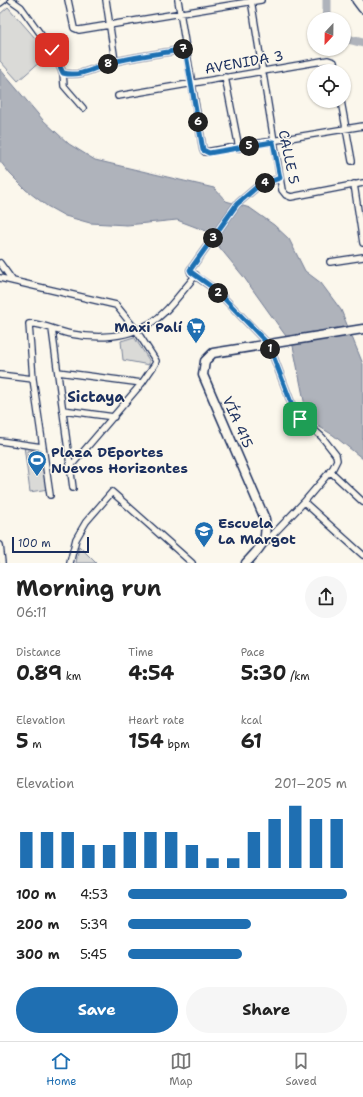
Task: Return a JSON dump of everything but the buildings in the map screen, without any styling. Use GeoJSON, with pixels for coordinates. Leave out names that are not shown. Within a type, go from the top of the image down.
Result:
{"type":"FeatureCollection","features":[{"type":"Feature","properties":{"kind":"main road"},"geometry":{"type":"LineString","coordinates":[[358,0],[363,8]]}},
{"type":"Feature","properties":{"kind":"street"},"geometry":{"type":"LineString","coordinates":[[0,3],[4,0]]}},
{"type":"Feature","properties":{"kind":"street"},"geometry":{"type":"LineString","coordinates":[[11,0],[21,7],[52,50],[63,73],[64,86],[83,108]]}},
{"type":"Feature","properties":{"kind":"street"},"geometry":{"type":"LineString","coordinates":[[68,0],[72,23],[74,28],[79,30],[261,0]]}},
{"type":"Feature","properties":{"kind":"street"},"geometry":{"type":"LineString","coordinates":[[106,0],[115,61]]}},
{"type":"Feature","properties":{"kind":"street"},"geometry":{"type":"LineString","coordinates":[[178,0],[203,150],[209,153],[363,126]]}},
{"type":"Feature","properties":{"kind":"street","name":"CALLE 5"},"geometry":{"type":"LineString","coordinates":[[251,1],[282,190],[286,195],[291,197],[354,184]]}},
{"type":"Feature","properties":{"kind":"street"},"geometry":{"type":"LineString","coordinates":[[63,73],[72,75],[80,74],[115,61],[185,49]]}},
{"type":"Feature","properties":{"kind":"street","name":"AVENIDA 3"},"geometry":{"type":"LineString","coordinates":[[118,96],[328,60],[334,62],[334,64]]}},
{"type":"Feature","properties":{"kind":"street"},"geometry":{"type":"LineString","coordinates":[[225,77],[239,148]]}},
{"type":"Feature","properties":{"kind":"street"},"geometry":{"type":"LineString","coordinates":[[342,108],[352,161]]}},
{"type":"Feature","properties":{"kind":"street"},"geometry":{"type":"LineString","coordinates":[[246,563],[304,502],[330,471],[337,460],[334,451],[322,437],[295,413],[269,345],[216,290],[190,270],[237,204],[253,189],[268,181],[280,178]]}},
{"type":"Feature","properties":{"kind":"street"},"geometry":{"type":"LineString","coordinates":[[363,183],[354,184],[363,243]]}},
{"type":"Feature","properties":{"kind":"street"},"geometry":{"type":"LineString","coordinates":[[330,262],[363,257]]}},
{"type":"Feature","properties":{"kind":"street"},"geometry":{"type":"LineString","coordinates":[[0,263],[13,281]]}},
{"type":"Feature","properties":{"kind":"street"},"geometry":{"type":"LineString","coordinates":[[50,495],[33,379],[29,324],[93,336],[122,335],[149,324],[160,315],[196,275]]}},
{"type":"Feature","properties":{"kind":"street"},"geometry":{"type":"LineString","coordinates":[[0,278],[116,305],[136,330],[156,361],[142,383],[70,467]]}},
{"type":"Feature","properties":{"kind":"street"},"geometry":{"type":"LineString","coordinates":[[52,329],[73,488]]}},
{"type":"Feature","properties":{"kind":"street","name":"VÍA 415"},"geometry":{"type":"LineString","coordinates":[[264,544],[267,532],[265,519],[203,375],[203,368],[208,356],[214,353],[363,329]]}},
{"type":"Feature","properties":{"kind":"street"},"geometry":{"type":"LineString","coordinates":[[58,372],[142,383]]}},
{"type":"Feature","properties":{"kind":"street"},"geometry":{"type":"LineString","coordinates":[[0,375],[33,379]]}},
{"type":"Feature","properties":{"kind":"street"},"geometry":{"type":"LineString","coordinates":[[63,410],[114,417]]}},
{"type":"Feature","properties":{"kind":"street"},"geometry":{"type":"LineString","coordinates":[[0,441],[42,447]]}},
{"type":"Feature","properties":{"kind":"street"},"geometry":{"type":"LineString","coordinates":[[330,471],[363,502]]}},
{"type":"Feature","properties":{"kind":"street"},"geometry":{"type":"LineString","coordinates":[[70,563],[76,539],[86,522],[112,492],[192,563]]}},
{"type":"Feature","properties":{"kind":"street"},"geometry":{"type":"LineString","coordinates":[[304,502],[363,555]]}},
{"type":"Feature","properties":{"kind":"street"},"geometry":{"type":"LineString","coordinates":[[0,546],[2,563]]}},
{"type":"Feature","properties":{"kind":"shaded area"},"geometry":{"type":"Polygon","coordinates":[[[8,7],[49,54],[18,81],[0,61],[0,14],[8,7]]]}},
{"type":"Feature","properties":{"kind":"shaded area"},"geometry":{"type":"Polygon","coordinates":[[[0,69],[43,120],[69,144],[95,160],[214,188],[226,201],[250,208],[274,225],[289,239],[305,271],[321,283],[341,310],[363,364],[363,459],[333,435],[318,426],[306,411],[293,346],[243,276],[206,231],[177,220],[127,225],[90,223],[65,216],[47,206],[26,190],[10,174],[0,161],[0,69]]]}},
{"type":"Feature","properties":{"kind":"shaded area"},"geometry":{"type":"Polygon","coordinates":[[[134,337],[149,360],[149,365],[123,360],[121,341],[134,337]]]}},
{"type":"Feature","properties":{"kind":"shaded area"},"geometry":{"type":"Polygon","coordinates":[[[24,446],[41,448],[48,489],[30,492],[24,446]],[[38,450],[27,451],[29,466],[40,464],[38,450]]]}},
{"type":"Feature","properties":{"kind":"shaded area"},"geometry":{"type":"Polygon","coordinates":[[[79,546],[96,563],[76,563],[79,546]]]}},
{"type":"Feature","properties":{"kind":"waterway"},"geometry":{"type":"LineString","coordinates":[[327,0],[327,12]]}},
{"type":"Feature","properties":{"kind":"waterway"},"geometry":{"type":"LineString","coordinates":[[351,40],[363,43]]}},
{"type":"Feature","properties":{"kind":"place","name":"Maxi Palí"},"geometry":{"type":"Point","coordinates":[196,344]}},
{"type":"Feature","properties":{"kind":"place","name":"Plaza DEportes Nuevos Horizontes"},"geometry":{"type":"Point","coordinates":[37,477]}},
{"type":"Feature","properties":{"kind":"place","name":"Escuela La Margot"},"geometry":{"type":"Point","coordinates":[204,548]}},
{"type":"Feature","properties":{"kind":"district","name":"Sictaya"},"geometry":{"type":"Point","coordinates":[96,397]}},
{"type":"Feature","properties":{"kind":"route"},"geometry":{"type":"LineString","coordinates":[[52,50],[63,73],[72,75],[80,74],[115,61],[185,49],[203,150],[209,153],[273,142],[280,178],[268,181],[248,192],[237,204],[190,270],[216,290],[269,345],[295,413],[300,419]]}}]}
